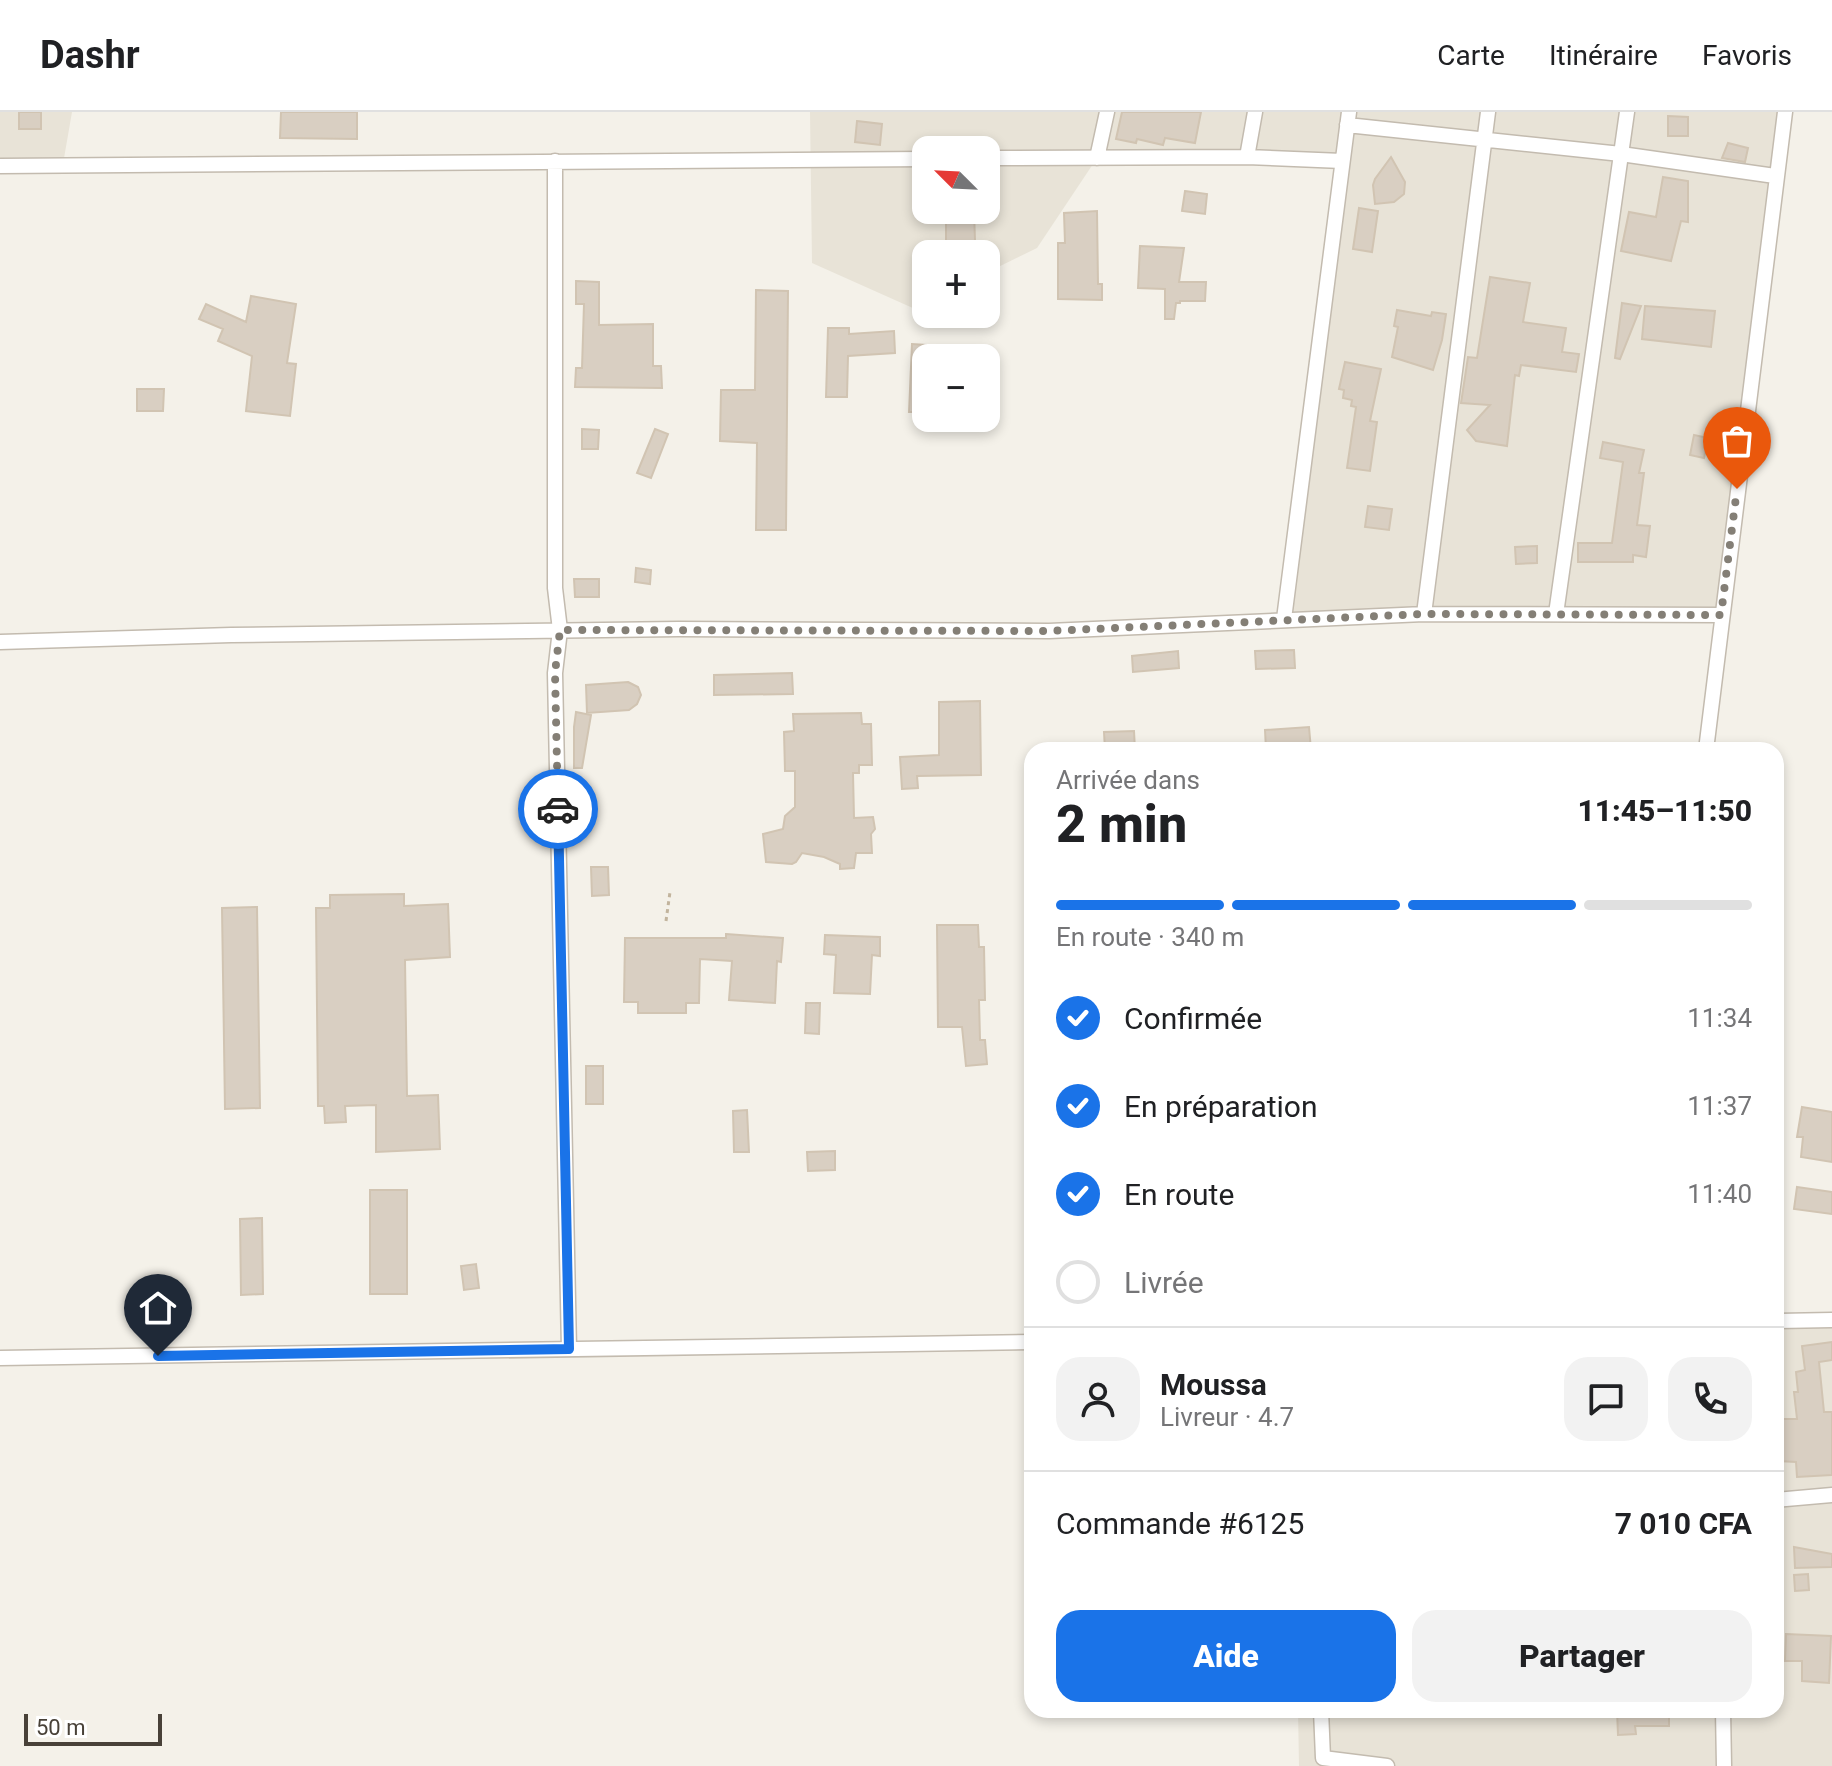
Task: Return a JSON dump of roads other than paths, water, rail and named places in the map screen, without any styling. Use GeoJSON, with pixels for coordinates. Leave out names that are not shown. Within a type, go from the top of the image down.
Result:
{"type":"FeatureCollection","features":[{"type":"Feature","properties":{"kind":"street"},"geometry":{"type":"LineString","coordinates":[[1097,158],[1107,112]]}},
{"type":"Feature","properties":{"kind":"street"},"geometry":{"type":"LineString","coordinates":[[1247,157],[1255,112]]}},
{"type":"Feature","properties":{"kind":"street"},"geometry":{"type":"LineString","coordinates":[[1424,614],[1488,112]]}},
{"type":"Feature","properties":{"kind":"street"},"geometry":{"type":"LineString","coordinates":[[1556,614],[1627,112]]}},
{"type":"Feature","properties":{"kind":"street"},"geometry":{"type":"LineString","coordinates":[[1707,742],[1785,112]]}},
{"type":"Feature","properties":{"kind":"street"},"geometry":{"type":"LineString","coordinates":[[1284,619],[1348,118],[1775,176]]}},
{"type":"Feature","properties":{"kind":"street"},"geometry":{"type":"LineString","coordinates":[[1000,158],[1247,157],[1342,161]]}},
{"type":"Feature","properties":{"kind":"street"},"geometry":{"type":"LineString","coordinates":[[0,166],[912,159]]}},
{"type":"Feature","properties":{"kind":"street"},"geometry":{"type":"LineString","coordinates":[[555,161],[555,588],[560,630],[555,689],[569,1349]]}},
{"type":"Feature","properties":{"kind":"street"},"geometry":{"type":"LineString","coordinates":[[0,642],[560,630],[1049,631],[1424,614],[1721,615]]}},
{"type":"Feature","properties":{"kind":"street"},"geometry":{"type":"LineString","coordinates":[[1784,1321],[1832,1320]]}},
{"type":"Feature","properties":{"kind":"street"},"geometry":{"type":"LineString","coordinates":[[0,1358],[1024,1342]]}},
{"type":"Feature","properties":{"kind":"street"},"geometry":{"type":"LineString","coordinates":[[1784,1499],[1832,1495]]}},
{"type":"Feature","properties":{"kind":"street"},"geometry":{"type":"LineString","coordinates":[[1321,1718],[1323,1762],[1387,1766]]}},
{"type":"Feature","properties":{"kind":"street"},"geometry":{"type":"LineString","coordinates":[[1723,1718],[1724,1766]]}}]}
